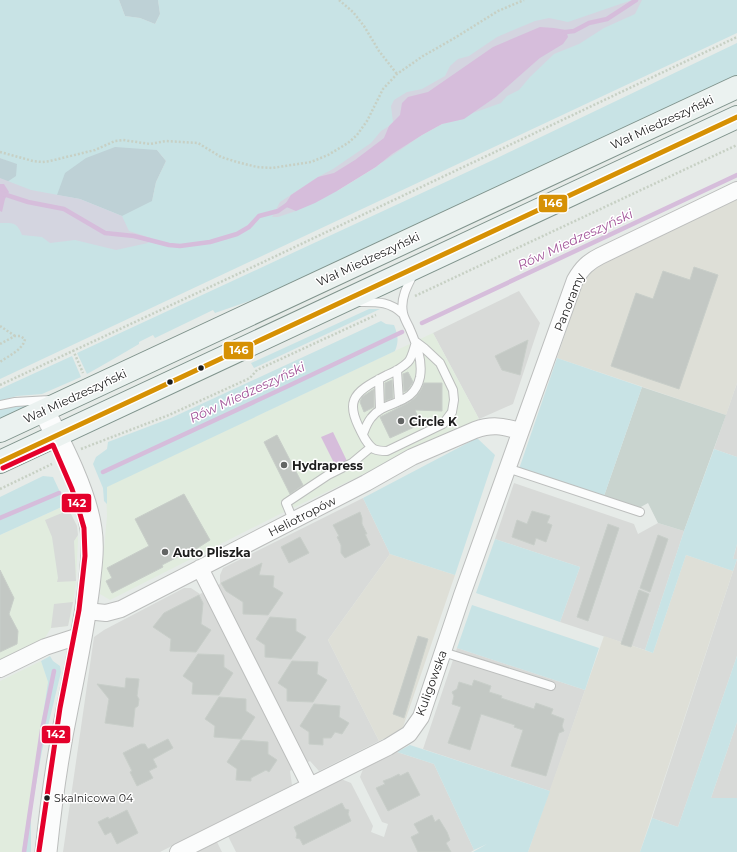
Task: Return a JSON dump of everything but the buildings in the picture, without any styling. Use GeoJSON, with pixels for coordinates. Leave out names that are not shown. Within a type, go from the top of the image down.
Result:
{"type":"FeatureCollection","features":[{"type":"Feature","properties":{"kind":"main road","name":"Wał Miedzeszyński"},"geometry":{"type":"LineString","coordinates":[[0,432],[737,87]]}},
{"type":"Feature","properties":{"kind":"main road"},"geometry":{"type":"LineString","coordinates":[[0,462],[737,118]]}},
{"type":"Feature","properties":{"kind":"street","name":"Panoramy"},"geometry":{"type":"LineString","coordinates":[[520,431],[575,280],[588,262],[737,190]]}},
{"type":"Feature","properties":{"kind":"street"},"geometry":{"type":"LineString","coordinates":[[44,411],[79,487],[91,527],[92,556],[86,611],[66,716],[46,852]]}},
{"type":"Feature","properties":{"kind":"street","name":"Heliotropów"},"geometry":{"type":"LineString","coordinates":[[86,611],[106,613],[121,609],[366,483],[412,457],[475,430],[496,425],[520,431]]}},
{"type":"Feature","properties":{"kind":"street","name":"Kuligowska"},"geometry":{"type":"LineString","coordinates":[[178,852],[388,748],[409,734],[421,716],[520,431]]}},
{"type":"Feature","properties":{"kind":"street"},"geometry":{"type":"LineString","coordinates":[[200,568],[310,786]]}},
{"type":"Feature","properties":{"kind":"street"},"geometry":{"type":"LineString","coordinates":[[0,669],[45,647],[82,635]]}},
{"type":"Feature","properties":{"kind":"lane"},"geometry":{"type":"LineString","coordinates":[[363,434],[371,417],[380,410],[411,395],[417,387],[420,377],[421,363],[416,342],[403,314],[402,302],[416,268]]}},
{"type":"Feature","properties":{"kind":"lane"},"geometry":{"type":"LineString","coordinates":[[344,302],[383,302],[403,314]]}},
{"type":"Feature","properties":{"kind":"lane"},"geometry":{"type":"LineString","coordinates":[[416,342],[440,364],[453,390],[454,400],[452,412],[443,424],[394,448],[387,451],[378,451],[370,448],[353,412],[353,403],[357,393],[365,386],[397,370],[409,361],[416,342]]}},
{"type":"Feature","properties":{"kind":"lane"},"geometry":{"type":"LineString","coordinates":[[397,370],[399,401]]}},
{"type":"Feature","properties":{"kind":"lane"},"geometry":{"type":"LineString","coordinates":[[379,379],[380,410]]}},
{"type":"Feature","properties":{"kind":"lane"},"geometry":{"type":"LineString","coordinates":[[0,405],[39,400],[67,400]]}},
{"type":"Feature","properties":{"kind":"lane"},"geometry":{"type":"LineString","coordinates":[[293,520],[286,503],[328,475],[352,463],[370,448]]}},
{"type":"Feature","properties":{"kind":"lane"},"geometry":{"type":"LineString","coordinates":[[507,468],[640,512]]}},
{"type":"Feature","properties":{"kind":"lane"},"geometry":{"type":"LineString","coordinates":[[443,652],[551,686]]}},
{"type":"Feature","properties":{"kind":"path"},"geometry":{"type":"LineString","coordinates":[[339,0],[353,12],[379,51],[397,74]]}},
{"type":"Feature","properties":{"kind":"path"},"geometry":{"type":"LineString","coordinates":[[0,152],[42,162],[95,150],[115,141],[123,140],[150,144],[172,141],[198,142],[221,156],[257,167],[272,168],[311,162],[328,155],[348,143],[357,135],[367,121],[383,89],[397,74],[422,56],[498,11],[524,0]]}},
{"type":"Feature","properties":{"kind":"path"},"geometry":{"type":"LineString","coordinates":[[0,385],[264,262],[737,37]]}},
{"type":"Feature","properties":{"kind":"path"},"geometry":{"type":"LineString","coordinates":[[402,302],[737,146]]}},
{"type":"Feature","properties":{"kind":"path"},"geometry":{"type":"LineString","coordinates":[[0,489],[84,447],[169,415],[250,378],[257,370],[393,307]]}},
{"type":"Feature","properties":{"kind":"path"},"geometry":{"type":"LineString","coordinates":[[0,326],[15,336],[20,336],[25,339],[24,344],[0,362]]}},
{"type":"Feature","properties":{"kind":"path"},"geometry":{"type":"LineString","coordinates":[[0,344],[15,336]]}},
{"type":"Feature","properties":{"kind":"path"},"geometry":{"type":"LineString","coordinates":[[73,350],[81,368]]}},
{"type":"Feature","properties":{"kind":"shaded area"},"geometry":{"type":"Polygon","coordinates":[[[0,0],[119,0],[125,16],[140,18],[155,24],[160,14],[158,0],[737,0],[737,33],[0,379],[0,211],[4,184],[17,165],[0,158],[0,0]],[[493,47],[428,92],[400,115],[355,160],[337,191],[376,167],[392,154],[422,135],[442,124],[464,118],[496,97],[540,58],[493,47]],[[157,150],[152,201],[156,182],[166,161],[157,150]]]}},
{"type":"Feature","properties":{"kind":"shaded area"},"geometry":{"type":"Polygon","coordinates":[[[119,0],[158,0],[160,14],[155,24],[140,18],[125,16],[119,0]]]}},
{"type":"Feature","properties":{"kind":"shaded area"},"geometry":{"type":"Polygon","coordinates":[[[632,0],[642,0],[635,14],[604,28],[579,44],[554,54],[519,90],[507,96],[501,103],[473,113],[496,97],[540,58],[557,48],[431,121],[464,119],[442,124],[422,135],[383,162],[296,200],[296,211],[278,217],[272,217],[280,202],[371,143],[381,131],[389,126],[393,122],[391,106],[394,100],[407,92],[422,89],[445,76],[450,66],[458,59],[469,56],[497,37],[535,21],[549,18],[568,22],[632,0]]]}},
{"type":"Feature","properties":{"kind":"shaded area"},"geometry":{"type":"Polygon","coordinates":[[[540,27],[566,30],[568,37],[563,44],[540,58],[496,97],[464,119],[442,124],[422,135],[392,154],[376,167],[315,203],[296,211],[284,206],[291,195],[318,177],[334,173],[355,160],[384,138],[389,126],[400,115],[402,103],[408,97],[428,92],[493,47],[540,27]]]}},
{"type":"Feature","properties":{"kind":"shaded area"},"geometry":{"type":"Polygon","coordinates":[[[737,43],[737,75],[270,294],[215,313],[213,310],[155,338],[153,335],[87,374],[77,353],[493,160],[737,43]]]}},
{"type":"Feature","properties":{"kind":"shaded area"},"geometry":{"type":"Polygon","coordinates":[[[115,147],[157,150],[166,161],[156,182],[152,201],[122,216],[80,199],[57,195],[65,173],[86,158],[115,147]]]}},
{"type":"Feature","properties":{"kind":"shaded area"},"geometry":{"type":"Polygon","coordinates":[[[0,158],[17,164],[16,176],[4,184],[0,184],[0,158]]]}},
{"type":"Feature","properties":{"kind":"shaded area"},"geometry":{"type":"Polygon","coordinates":[[[0,178],[31,190],[80,199],[122,216],[129,231],[151,238],[148,243],[116,250],[75,240],[50,243],[42,237],[22,235],[16,225],[0,223],[0,178]]]}},
{"type":"Feature","properties":{"kind":"shaded area"},"geometry":{"type":"Polygon","coordinates":[[[0,184],[4,184],[9,192],[5,199],[2,212],[0,211],[0,184]]]}},
{"type":"Feature","properties":{"kind":"shaded area"},"geometry":{"type":"Polygon","coordinates":[[[737,198],[737,383],[726,415],[557,358],[585,276],[594,265],[737,198]]]}},
{"type":"Feature","properties":{"kind":"shaded area"},"geometry":{"type":"Polygon","coordinates":[[[519,291],[540,323],[513,404],[479,419],[433,333],[519,291]]]}},
{"type":"Feature","properties":{"kind":"shaded area"},"geometry":{"type":"Polygon","coordinates":[[[369,309],[380,309],[254,368],[251,363],[369,309]]]}},
{"type":"Feature","properties":{"kind":"shaded area"},"geometry":{"type":"Polygon","coordinates":[[[381,321],[386,324],[394,325],[398,338],[395,351],[107,487],[107,504],[104,501],[103,488],[93,464],[96,457],[107,449],[108,442],[171,418],[381,321]]]}},
{"type":"Feature","properties":{"kind":"shaded area"},"geometry":{"type":"Polygon","coordinates":[[[433,333],[479,419],[276,516],[110,600],[100,594],[107,516],[106,487],[433,333]]]}},
{"type":"Feature","properties":{"kind":"shaded area"},"geometry":{"type":"Polygon","coordinates":[[[72,356],[81,377],[42,394],[17,396],[0,401],[0,389],[72,356]]]}},
{"type":"Feature","properties":{"kind":"shaded area"},"geometry":{"type":"Polygon","coordinates":[[[557,358],[642,387],[604,496],[519,469],[557,358]]]}},
{"type":"Feature","properties":{"kind":"shaded area"},"geometry":{"type":"Polygon","coordinates":[[[737,383],[737,457],[714,449],[737,383]]]}},
{"type":"Feature","properties":{"kind":"shaded area"},"geometry":{"type":"Polygon","coordinates":[[[642,387],[726,415],[684,531],[658,523],[648,503],[639,508],[604,496],[642,387]]]}},
{"type":"Feature","properties":{"kind":"shaded area"},"geometry":{"type":"Polygon","coordinates":[[[34,405],[0,421],[0,409],[13,406],[34,405]]]}},
{"type":"Feature","properties":{"kind":"shaded area"},"geometry":{"type":"Polygon","coordinates":[[[333,432],[347,461],[336,467],[321,437],[333,432]]]}},
{"type":"Feature","properties":{"kind":"shaded area"},"geometry":{"type":"Polygon","coordinates":[[[477,438],[495,455],[455,575],[390,554],[363,498],[477,438]]]}},
{"type":"Feature","properties":{"kind":"shaded area"},"geometry":{"type":"Polygon","coordinates":[[[714,449],[737,457],[737,544],[733,559],[737,559],[733,571],[686,555],[653,653],[645,650],[684,531],[714,449]]]}},
{"type":"Feature","properties":{"kind":"shaded area"},"geometry":{"type":"Polygon","coordinates":[[[43,476],[53,477],[66,505],[0,535],[0,497],[43,476]]]}},
{"type":"Feature","properties":{"kind":"shaded area"},"geometry":{"type":"Polygon","coordinates":[[[514,483],[634,524],[638,534],[658,523],[684,531],[645,650],[560,622],[580,567],[495,539],[514,483]]]}},
{"type":"Feature","properties":{"kind":"shaded area"},"geometry":{"type":"Polygon","coordinates":[[[363,498],[390,554],[328,640],[379,741],[319,771],[310,761],[290,771],[292,785],[160,852],[63,852],[94,637],[104,630],[184,588],[191,588],[200,594],[220,584],[220,575],[223,568],[363,498]]]}},
{"type":"Feature","properties":{"kind":"shaded area"},"geometry":{"type":"Polygon","coordinates":[[[66,505],[77,526],[78,541],[76,581],[72,611],[68,626],[51,628],[43,641],[0,662],[0,535],[66,505]]]}},
{"type":"Feature","properties":{"kind":"shaded area"},"geometry":{"type":"Polygon","coordinates":[[[69,510],[77,526],[78,535],[74,541],[76,581],[57,582],[58,578],[52,537],[45,520],[69,510]]]}},
{"type":"Feature","properties":{"kind":"shaded area"},"geometry":{"type":"Polygon","coordinates":[[[495,539],[580,567],[560,622],[476,593],[495,539]]]}},
{"type":"Feature","properties":{"kind":"shaded area"},"geometry":{"type":"Polygon","coordinates":[[[737,544],[737,559],[733,559],[737,544]]]}},
{"type":"Feature","properties":{"kind":"shaded area"},"geometry":{"type":"Polygon","coordinates":[[[390,554],[455,575],[402,730],[379,741],[328,640],[390,554]]]}},
{"type":"Feature","properties":{"kind":"shaded area"},"geometry":{"type":"Polygon","coordinates":[[[686,555],[733,571],[640,852],[528,852],[604,636],[653,653],[686,555]]]}},
{"type":"Feature","properties":{"kind":"shaded area"},"geometry":{"type":"Polygon","coordinates":[[[737,559],[737,656],[678,827],[652,818],[737,559]]]}},
{"type":"Feature","properties":{"kind":"shaded area"},"geometry":{"type":"Polygon","coordinates":[[[73,602],[68,626],[51,628],[54,604],[73,602]]]}},
{"type":"Feature","properties":{"kind":"shaded area"},"geometry":{"type":"Polygon","coordinates":[[[472,605],[599,648],[585,690],[457,648],[472,605]]]}},
{"type":"Feature","properties":{"kind":"shaded area"},"geometry":{"type":"Polygon","coordinates":[[[457,648],[585,690],[550,791],[423,749],[457,648]]]}},
{"type":"Feature","properties":{"kind":"shaded area"},"geometry":{"type":"Polygon","coordinates":[[[50,656],[53,661],[60,666],[61,672],[42,751],[31,813],[31,852],[22,852],[48,682],[41,661],[50,656]]]}},
{"type":"Feature","properties":{"kind":"shaded area"},"geometry":{"type":"Polygon","coordinates":[[[737,656],[737,722],[711,798],[737,798],[737,852],[640,852],[652,818],[678,827],[737,656]]]}},
{"type":"Feature","properties":{"kind":"shaded area"},"geometry":{"type":"Polygon","coordinates":[[[41,661],[48,682],[22,852],[0,852],[0,681],[41,661]]]}},
{"type":"Feature","properties":{"kind":"shaded area"},"geometry":{"type":"Polygon","coordinates":[[[737,722],[737,798],[711,798],[737,722]]]}},
{"type":"Feature","properties":{"kind":"shaded area"},"geometry":{"type":"Polygon","coordinates":[[[410,745],[550,791],[528,852],[473,852],[487,844],[474,850],[434,764],[397,752],[410,745]]]}},
{"type":"Feature","properties":{"kind":"shaded area"},"geometry":{"type":"Polygon","coordinates":[[[397,752],[434,764],[474,850],[471,852],[236,852],[228,836],[341,779],[351,783],[373,826],[371,832],[384,837],[388,824],[382,822],[360,777],[363,769],[397,752]]]}},
{"type":"Feature","properties":{"kind":"shaded area"},"geometry":{"type":"Polygon","coordinates":[[[217,842],[222,852],[197,852],[217,842]]]}},
{"type":"Feature","properties":{"kind":"waterway"},"geometry":{"type":"LineString","coordinates":[[561,35],[566,32],[574,31],[589,23],[607,19],[636,0]]}},
{"type":"Feature","properties":{"kind":"waterway","name":"Rów Miedzeszyński"},"geometry":{"type":"LineString","coordinates":[[422,323],[737,175]]}},
{"type":"Feature","properties":{"kind":"waterway"},"geometry":{"type":"LineString","coordinates":[[0,193],[28,202],[64,209],[105,233],[134,236],[169,245],[180,246],[210,242],[237,234],[249,227],[259,216],[278,211],[288,204]]}},
{"type":"Feature","properties":{"kind":"waterway","name":"Rów Miedzeszyński"},"geometry":{"type":"LineString","coordinates":[[103,472],[402,332]]}},
{"type":"Feature","properties":{"kind":"waterway","name":"Rów Miedzeszyński"},"geometry":{"type":"LineString","coordinates":[[0,518],[59,493]]}},
{"type":"Feature","properties":{"kind":"waterway"},"geometry":{"type":"LineString","coordinates":[[24,852],[42,730],[54,671]]}},
{"type":"Feature","properties":{"kind":"transit line","name":"146"},"geometry":{"type":"LineString","coordinates":[[0,462],[737,117]]}},
{"type":"Feature","properties":{"kind":"transit line","name":"142"},"geometry":{"type":"LineString","coordinates":[[3,468],[53,445],[72,489],[84,528],[85,556],[79,610],[60,708],[39,851]]}},
{"type":"Feature","properties":{"kind":"place","name":"Circle K"},"geometry":{"type":"Point","coordinates":[401,421]}},
{"type":"Feature","properties":{"kind":"place","name":"Hydrapress"},"geometry":{"type":"Point","coordinates":[284,465]}},
{"type":"Feature","properties":{"kind":"place","name":"Auto Pliszka"},"geometry":{"type":"Point","coordinates":[165,552]}},
{"type":"Feature","properties":{"kind":"place","name":"Skalnicowa 04"},"geometry":{"type":"Point","coordinates":[47,798]}}]}
